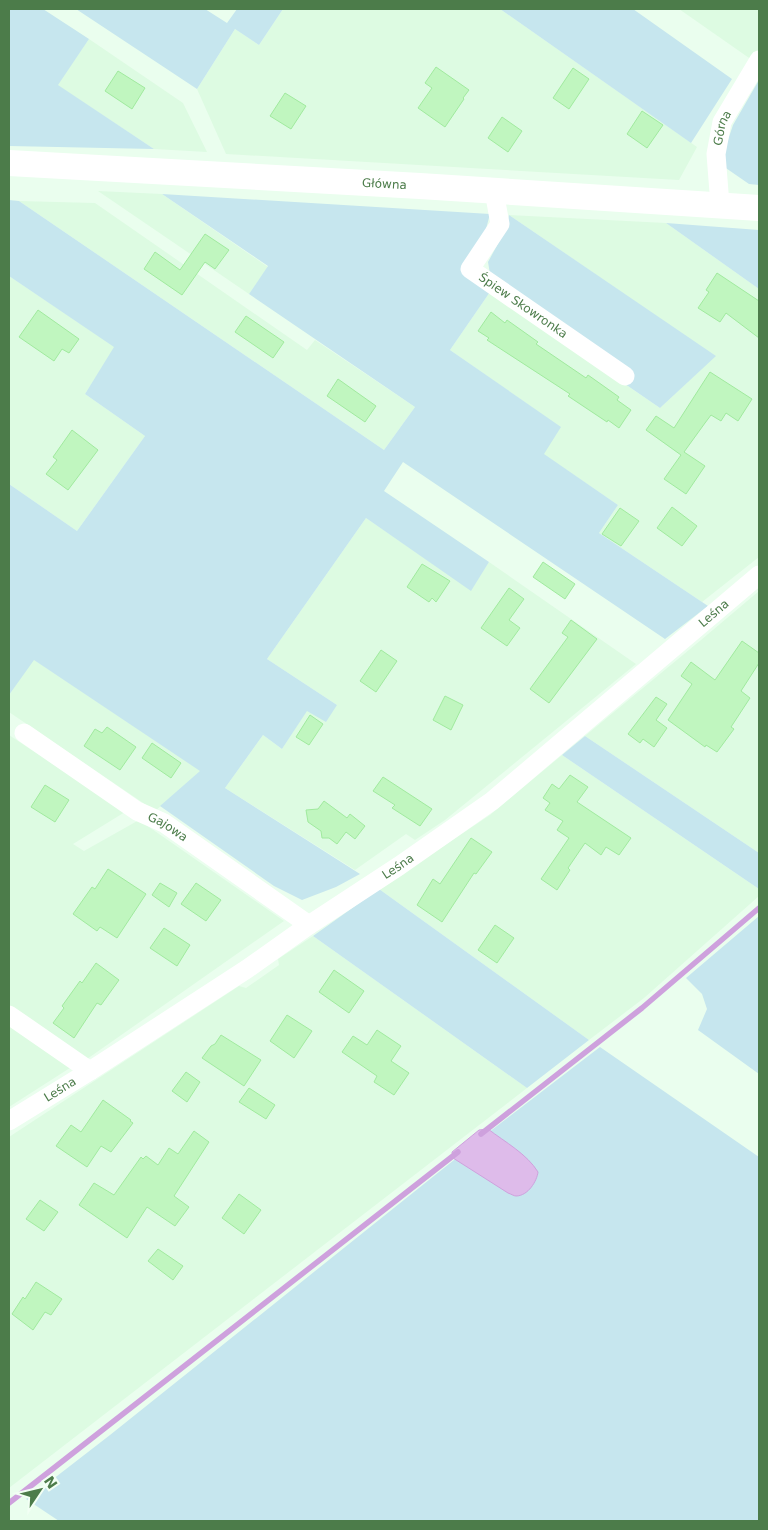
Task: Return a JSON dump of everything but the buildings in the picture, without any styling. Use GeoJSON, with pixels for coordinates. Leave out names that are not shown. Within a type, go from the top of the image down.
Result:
{"type":"FeatureCollection","features":[{"type":"Feature","properties":{"kind":"main road","name":"Główna"},"geometry":{"type":"LineString","coordinates":[[9,163],[759,208]]}},
{"type":"Feature","properties":{"kind":"street","name":"Górna"},"geometry":{"type":"LineString","coordinates":[[720,205],[716,154],[722,122],[759,60]]}},
{"type":"Feature","properties":{"kind":"street","name":"Śpiew Skowronka"},"geometry":{"type":"LineString","coordinates":[[494,191],[500,224],[470,269],[625,376]]}},
{"type":"Feature","properties":{"kind":"street","name":"Leśna"},"geometry":{"type":"LineString","coordinates":[[9,1121],[247,969],[492,801],[759,575]]}},
{"type":"Feature","properties":{"kind":"street","name":"Gajowa"},"geometry":{"type":"LineString","coordinates":[[24,733],[137,811],[164,823],[309,925]]}},
{"type":"Feature","properties":{"kind":"street"},"geometry":{"type":"LineString","coordinates":[[9,1015],[90,1071]]}},
{"type":"Feature","properties":{"kind":"shaded area"},"geometry":{"type":"Polygon","coordinates":[[[9,9],[43,9],[89,39],[58,85],[154,149],[9,146],[9,9]]]}},
{"type":"Feature","properties":{"kind":"shaded area"},"geometry":{"type":"Polygon","coordinates":[[[76,9],[205,9],[227,23],[237,9],[283,9],[259,45],[235,29],[197,89],[76,9]]]}},
{"type":"Feature","properties":{"kind":"shaded area"},"geometry":{"type":"Polygon","coordinates":[[[283,9],[500,9],[697,147],[679,180],[226,154],[197,89],[235,29],[259,45],[283,9]]]}},
{"type":"Feature","properties":{"kind":"shaded area"},"geometry":{"type":"Polygon","coordinates":[[[500,9],[633,9],[732,79],[691,143],[500,9]]]}},
{"type":"Feature","properties":{"kind":"shaded area"},"geometry":{"type":"Polygon","coordinates":[[[679,9],[759,9],[759,49],[752,60],[679,9]]]}},
{"type":"Feature","properties":{"kind":"shaded area"},"geometry":{"type":"Polygon","coordinates":[[[89,39],[183,103],[207,152],[154,149],[57,85],[89,39]]]}},
{"type":"Feature","properties":{"kind":"shaded area"},"geometry":{"type":"Polygon","coordinates":[[[759,80],[759,185],[749,184],[720,164],[733,125],[759,80]]]}},
{"type":"Feature","properties":{"kind":"shaded area"},"geometry":{"type":"Polygon","coordinates":[[[98,191],[162,194],[268,267],[249,294],[98,191]]]}},
{"type":"Feature","properties":{"kind":"shaded area"},"geometry":{"type":"Polygon","coordinates":[[[162,194],[490,214],[486,229],[461,271],[490,292],[450,350],[561,427],[544,454],[618,505],[599,533],[708,606],[665,639],[403,462],[384,491],[489,562],[471,591],[366,518],[267,659],[337,705],[326,722],[307,711],[282,749],[263,735],[225,788],[360,874],[336,887],[302,900],[274,886],[160,806],[200,771],[34,660],[9,695],[9,484],[77,531],[145,436],[85,394],[114,347],[9,276],[9,200],[19,201],[384,450],[415,407],[249,294],[268,266],[162,194]]]}},
{"type":"Feature","properties":{"kind":"shaded area"},"geometry":{"type":"Polygon","coordinates":[[[19,201],[95,203],[307,350],[315,340],[415,407],[384,450],[19,201]]]}},
{"type":"Feature","properties":{"kind":"shaded area"},"geometry":{"type":"Polygon","coordinates":[[[509,215],[666,223],[759,289],[759,557],[702,602],[599,533],[618,505],[543,454],[560,427],[450,350],[490,292],[660,408],[715,356],[509,215]]]}},
{"type":"Feature","properties":{"kind":"shaded area"},"geometry":{"type":"Polygon","coordinates":[[[509,215],[716,356],[660,408],[625,384],[490,274],[488,262],[506,229],[509,215]]]}},
{"type":"Feature","properties":{"kind":"shaded area"},"geometry":{"type":"Polygon","coordinates":[[[666,223],[759,230],[759,289],[666,223]]]}},
{"type":"Feature","properties":{"kind":"shaded area"},"geometry":{"type":"Polygon","coordinates":[[[9,276],[115,347],[85,394],[145,436],[77,531],[9,484],[9,276]]]}},
{"type":"Feature","properties":{"kind":"shaded area"},"geometry":{"type":"Polygon","coordinates":[[[366,518],[471,590],[489,562],[636,664],[445,820],[415,840],[406,834],[355,870],[225,788],[263,735],[282,749],[307,710],[337,705],[267,659],[366,518]]]}},
{"type":"Feature","properties":{"kind":"shaded area"},"geometry":{"type":"Polygon","coordinates":[[[759,591],[759,853],[585,736],[759,591]]]}},
{"type":"Feature","properties":{"kind":"shaded area"},"geometry":{"type":"Polygon","coordinates":[[[33,659],[201,771],[155,811],[9,712],[9,695],[33,659]]]}},
{"type":"Feature","properties":{"kind":"shaded area"},"geometry":{"type":"Polygon","coordinates":[[[9,735],[125,812],[73,844],[84,851],[139,820],[284,921],[87,1059],[9,1006],[9,735]]]}},
{"type":"Feature","properties":{"kind":"shaded area"},"geometry":{"type":"Polygon","coordinates":[[[585,736],[759,853],[759,889],[562,755],[585,736]]]}},
{"type":"Feature","properties":{"kind":"shaded area"},"geometry":{"type":"Polygon","coordinates":[[[562,755],[759,889],[759,896],[644,998],[589,1040],[379,889],[490,815],[562,755]]]}},
{"type":"Feature","properties":{"kind":"shaded area"},"geometry":{"type":"Polygon","coordinates":[[[379,889],[589,1040],[527,1088],[313,936],[379,889]]]}},
{"type":"Feature","properties":{"kind":"shaded area"},"geometry":{"type":"Polygon","coordinates":[[[759,916],[759,1074],[698,1030],[707,1009],[702,994],[686,978],[759,916]]]}},
{"type":"Feature","properties":{"kind":"shaded area"},"geometry":{"type":"Polygon","coordinates":[[[313,936],[527,1088],[9,1488],[9,1137],[239,986],[246,988],[279,965],[278,959],[313,936]]]}},
{"type":"Feature","properties":{"kind":"shaded area"},"geometry":{"type":"Polygon","coordinates":[[[9,1023],[73,1066],[9,1107],[9,1023]]]}},
{"type":"Feature","properties":{"kind":"shaded area"},"geometry":{"type":"Polygon","coordinates":[[[600,1047],[759,1157],[759,1521],[59,1521],[26,1499],[110,1435],[489,1132],[600,1047]]]}},
{"type":"Feature","properties":{"kind":"shaded area"},"geometry":{"type":"Polygon","coordinates":[[[488,1129],[522,1154],[538,1172],[534,1184],[524,1194],[516,1196],[508,1193],[453,1158],[452,1152],[479,1130],[488,1129]]]}},
{"type":"Feature","properties":{"kind":"waterway"},"geometry":{"type":"LineString","coordinates":[[481,1134],[642,1008],[759,908]]}},
{"type":"Feature","properties":{"kind":"waterway"},"geometry":{"type":"LineString","coordinates":[[9,1503],[458,1152]]}}]}
